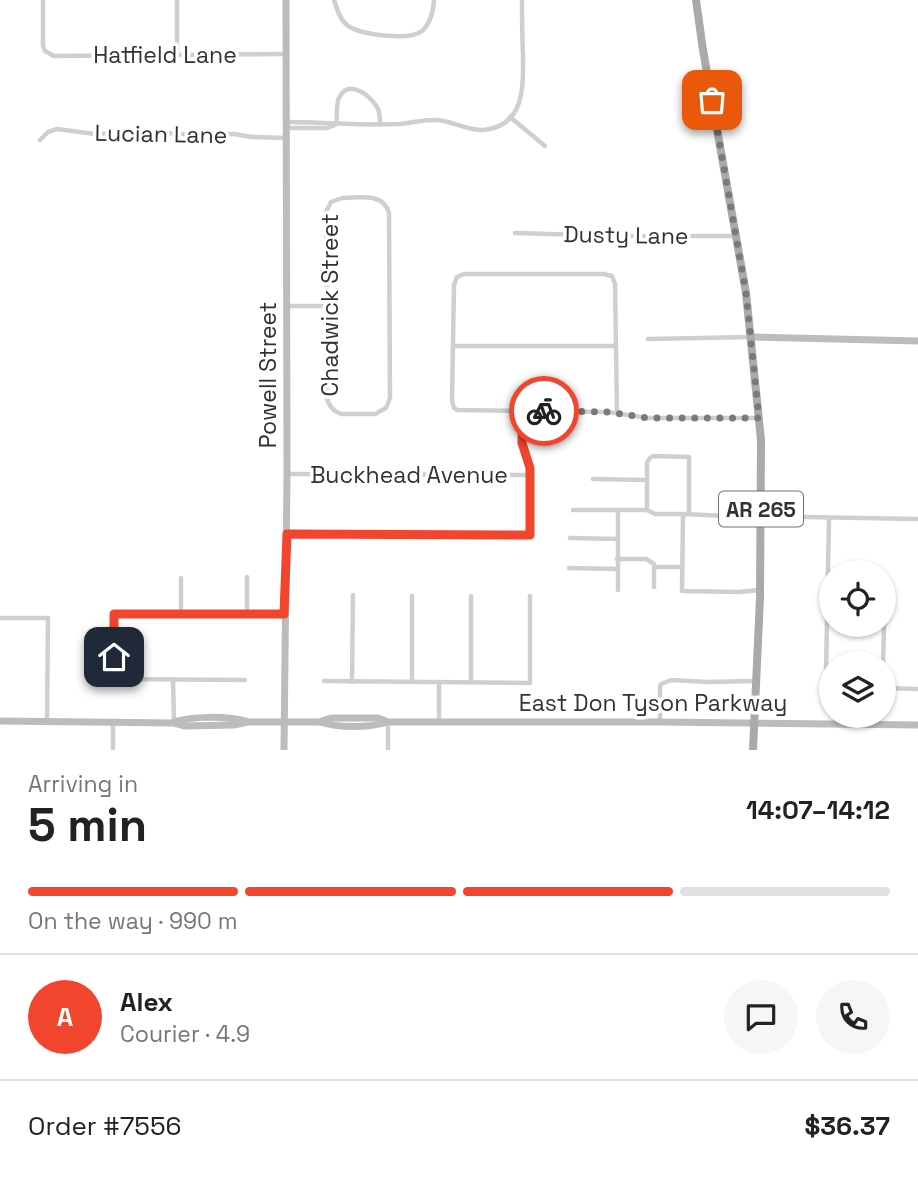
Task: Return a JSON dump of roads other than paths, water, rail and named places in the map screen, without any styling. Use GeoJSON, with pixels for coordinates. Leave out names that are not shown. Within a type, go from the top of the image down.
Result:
{"type":"FeatureCollection","features":[{"type":"Feature","properties":{"kind":"main road","name":"Powell Street"},"geometry":{"type":"LineString","coordinates":[[284,750],[287,534],[286,0]]}},
{"type":"Feature","properties":{"kind":"main road","name":"AR 265"},"geometry":{"type":"LineString","coordinates":[[696,0],[746,293],[761,440],[757,516],[760,590],[753,750]]}},
{"type":"Feature","properties":{"kind":"main road"},"geometry":{"type":"LineString","coordinates":[[751,337],[918,341]]}},
{"type":"Feature","properties":{"kind":"main road","name":"East Don Tyson Parkway"},"geometry":{"type":"LineString","coordinates":[[0,721],[174,723],[185,726],[234,725],[248,722],[319,722],[330,726],[377,726],[388,722],[918,725]]}},
{"type":"Feature","properties":{"kind":"street","name":"Hatfield Lane"},"geometry":{"type":"LineString","coordinates":[[43,0],[42,40],[45,51],[54,56],[286,54]]}},
{"type":"Feature","properties":{"kind":"street"},"geometry":{"type":"LineString","coordinates":[[177,0],[177,55]]}},
{"type":"Feature","properties":{"kind":"street"},"geometry":{"type":"LineString","coordinates":[[334,0],[342,20],[353,29],[367,33],[407,36],[418,33],[426,26],[432,15],[434,0]]}},
{"type":"Feature","properties":{"kind":"street"},"geometry":{"type":"LineString","coordinates":[[287,125],[400,124],[438,120],[481,130],[497,126],[510,117],[523,93],[522,0]]}},
{"type":"Feature","properties":{"kind":"street"},"geometry":{"type":"LineString","coordinates":[[336,124],[340,97],[345,90],[354,89],[361,91],[376,105],[380,124]]}},
{"type":"Feature","properties":{"kind":"street"},"geometry":{"type":"LineString","coordinates":[[510,117],[545,146]]}},
{"type":"Feature","properties":{"kind":"street","name":"Lucian Lane"},"geometry":{"type":"LineString","coordinates":[[40,140],[48,132],[57,129],[95,134],[159,132],[287,138]]}},
{"type":"Feature","properties":{"kind":"street","name":"Chadwick Street"},"geometry":{"type":"LineString","coordinates":[[342,198],[379,199],[385,203],[389,213],[390,398],[386,408],[375,414],[341,414],[332,409],[327,399],[327,306],[326,212],[331,202],[342,198]]}},
{"type":"Feature","properties":{"kind":"street","name":"Dusty Lane"},"geometry":{"type":"LineString","coordinates":[[515,233],[736,236]]}},
{"type":"Feature","properties":{"kind":"street"},"geometry":{"type":"LineString","coordinates":[[617,412],[615,284],[612,276],[457,276],[454,285],[454,408],[461,411],[617,412],[648,418],[759,418]]}},
{"type":"Feature","properties":{"kind":"street"},"geometry":{"type":"LineString","coordinates":[[287,306],[327,306]]}},
{"type":"Feature","properties":{"kind":"street"},"geometry":{"type":"LineString","coordinates":[[648,339],[751,337]]}},
{"type":"Feature","properties":{"kind":"street"},"geometry":{"type":"LineString","coordinates":[[453,346],[616,346]]}},
{"type":"Feature","properties":{"kind":"street"},"geometry":{"type":"LineString","coordinates":[[287,534],[530,535],[530,468],[522,443],[523,411]]}},
{"type":"Feature","properties":{"kind":"street"},"geometry":{"type":"LineString","coordinates":[[647,510],[647,462],[650,458],[688,456],[682,591],[760,590]]}},
{"type":"Feature","properties":{"kind":"street","name":"Buckhead Avenue"},"geometry":{"type":"LineString","coordinates":[[287,474],[530,475]]}},
{"type":"Feature","properties":{"kind":"street"},"geometry":{"type":"LineString","coordinates":[[593,479],[647,480]]}},
{"type":"Feature","properties":{"kind":"street"},"geometry":{"type":"LineString","coordinates":[[573,510],[918,519]]}},
{"type":"Feature","properties":{"kind":"street"},"geometry":{"type":"LineString","coordinates":[[618,510],[618,590]]}},
{"type":"Feature","properties":{"kind":"street"},"geometry":{"type":"LineString","coordinates":[[826,651],[829,518]]}},
{"type":"Feature","properties":{"kind":"street"},"geometry":{"type":"LineString","coordinates":[[570,538],[618,539]]}},
{"type":"Feature","properties":{"kind":"street"},"geometry":{"type":"LineString","coordinates":[[617,559],[646,559],[655,566],[682,567]]}},
{"type":"Feature","properties":{"kind":"street"},"geometry":{"type":"LineString","coordinates":[[654,587],[655,566]]}},
{"type":"Feature","properties":{"kind":"street"},"geometry":{"type":"LineString","coordinates":[[569,568],[617,569]]}},
{"type":"Feature","properties":{"kind":"street"},"geometry":{"type":"LineString","coordinates":[[247,577],[247,614]]}},
{"type":"Feature","properties":{"kind":"street"},"geometry":{"type":"LineString","coordinates":[[181,578],[181,615]]}},
{"type":"Feature","properties":{"kind":"street"},"geometry":{"type":"LineString","coordinates":[[352,682],[353,595]]}},
{"type":"Feature","properties":{"kind":"street"},"geometry":{"type":"LineString","coordinates":[[412,596],[412,682]]}},
{"type":"Feature","properties":{"kind":"street"},"geometry":{"type":"LineString","coordinates":[[471,596],[471,682]]}},
{"type":"Feature","properties":{"kind":"street"},"geometry":{"type":"LineString","coordinates":[[324,681],[530,682],[530,596]]}},
{"type":"Feature","properties":{"kind":"street"},"geometry":{"type":"LineString","coordinates":[[245,680],[114,679],[114,614],[284,614]]}},
{"type":"Feature","properties":{"kind":"street"},"geometry":{"type":"LineString","coordinates":[[0,618],[48,618],[47,722]]}},
{"type":"Feature","properties":{"kind":"street"},"geometry":{"type":"LineString","coordinates":[[173,680],[174,723]]}},
{"type":"Feature","properties":{"kind":"street"},"geometry":{"type":"LineString","coordinates":[[660,722],[660,688],[665,682],[756,681]]}},
{"type":"Feature","properties":{"kind":"street"},"geometry":{"type":"LineString","coordinates":[[439,682],[439,722]]}},
{"type":"Feature","properties":{"kind":"street"},"geometry":{"type":"LineString","coordinates":[[896,688],[918,689]]}},
{"type":"Feature","properties":{"kind":"street"},"geometry":{"type":"LineString","coordinates":[[387,750],[388,722]]}},
{"type":"Feature","properties":{"kind":"street"},"geometry":{"type":"LineString","coordinates":[[113,723],[113,750]]}}]}
